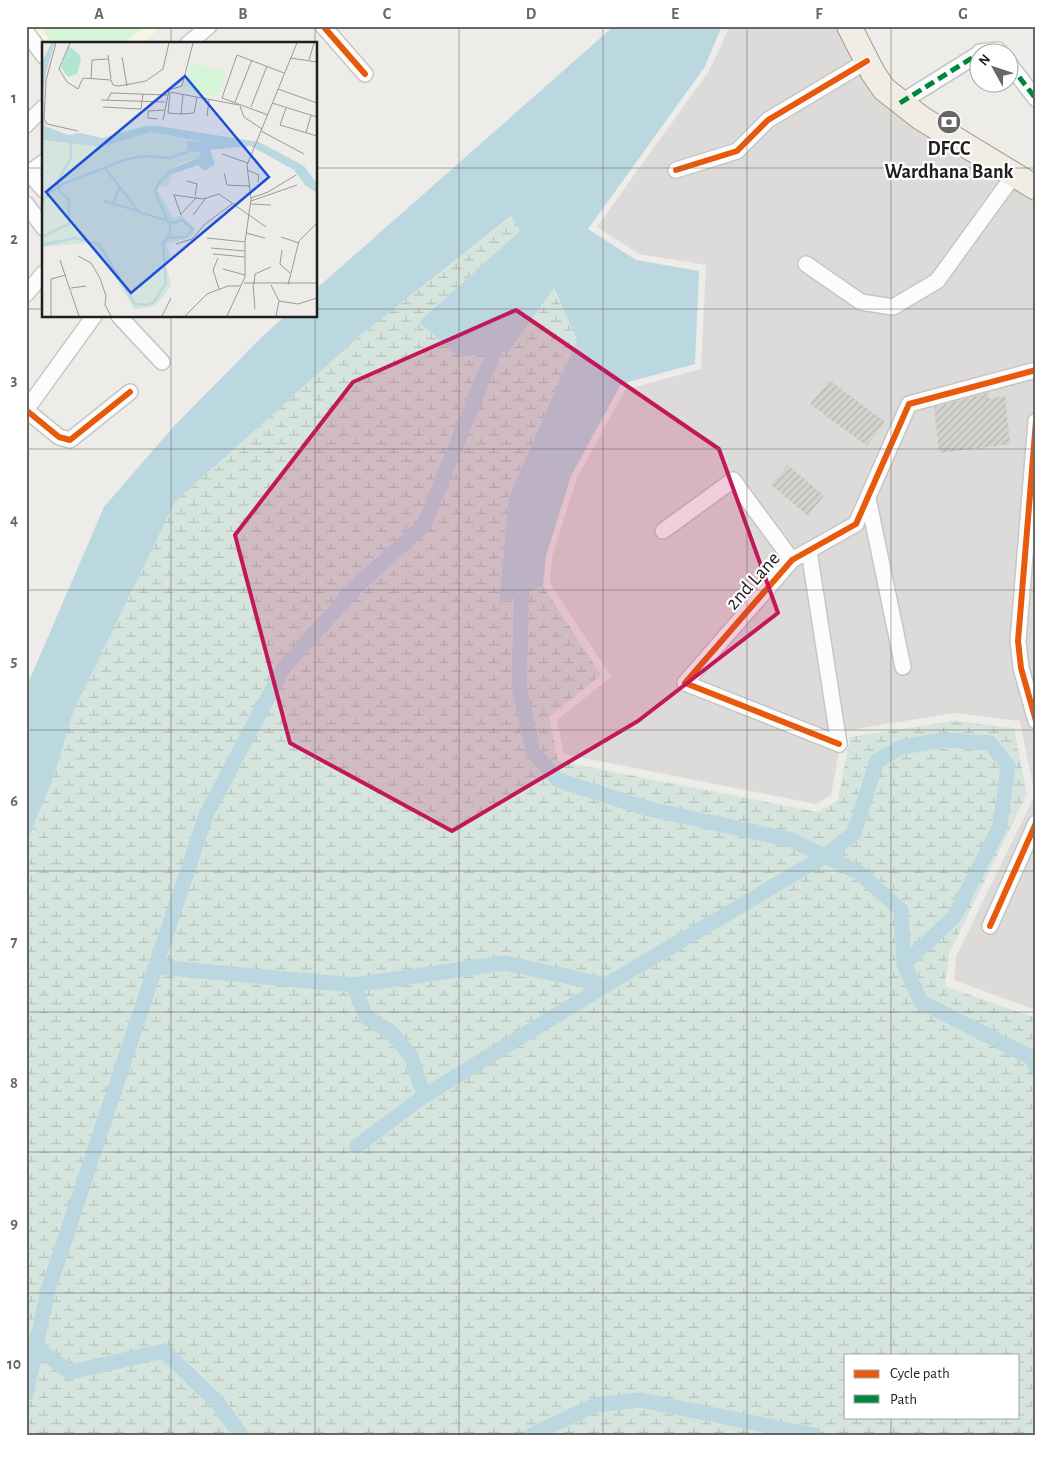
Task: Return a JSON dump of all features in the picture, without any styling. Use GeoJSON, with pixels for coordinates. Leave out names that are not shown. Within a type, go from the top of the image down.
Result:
{"type":"FeatureCollection","features":[{"type":"Feature","properties":{"kind":"main road"},"geometry":{"type":"LineString","coordinates":[[849,26],[873,73],[884,89],[921,118],[1036,188]]}},
{"type":"Feature","properties":{"kind":"street"},"geometry":{"type":"LineString","coordinates":[[195,41],[209,26]]}},
{"type":"Feature","properties":{"kind":"street"},"geometry":{"type":"LineString","coordinates":[[323,26],[365,74]]}},
{"type":"Feature","properties":{"kind":"street"},"geometry":{"type":"LineString","coordinates":[[26,32],[42,53]]}},
{"type":"Feature","properties":{"kind":"street"},"geometry":{"type":"LineString","coordinates":[[900,102],[970,59]]}},
{"type":"Feature","properties":{"kind":"street"},"geometry":{"type":"LineString","coordinates":[[676,170],[737,151],[768,120],[867,61]]}},
{"type":"Feature","properties":{"kind":"street"},"geometry":{"type":"LineString","coordinates":[[1020,78],[1036,99]]}},
{"type":"Feature","properties":{"kind":"street"},"geometry":{"type":"LineString","coordinates":[[26,125],[42,109]]}},
{"type":"Feature","properties":{"kind":"street"},"geometry":{"type":"LineString","coordinates":[[42,163],[29,173],[42,188]]}},
{"type":"Feature","properties":{"kind":"street"},"geometry":{"type":"LineString","coordinates":[[806,264],[861,302],[893,307],[937,281],[1014,176]]}},
{"type":"Feature","properties":{"kind":"street"},"geometry":{"type":"LineString","coordinates":[[27,205],[42,225]]}},
{"type":"Feature","properties":{"kind":"street"},"geometry":{"type":"LineString","coordinates":[[26,294],[42,275]]}},
{"type":"Feature","properties":{"kind":"street"},"geometry":{"type":"LineString","coordinates":[[93,318],[26,410],[59,437],[70,440],[130,392]]}},
{"type":"Feature","properties":{"kind":"street"},"geometry":{"type":"LineString","coordinates":[[121,318],[162,362]]}},
{"type":"Feature","properties":{"kind":"street","name":"2nd Lane"},"geometry":{"type":"LineString","coordinates":[[809,551],[839,744],[685,683],[792,560],[856,524],[909,404],[1036,370]]}},
{"type":"Feature","properties":{"kind":"street"},"geometry":{"type":"LineString","coordinates":[[1036,421],[1018,641],[1021,668],[1036,721]]}},
{"type":"Feature","properties":{"kind":"street"},"geometry":{"type":"LineString","coordinates":[[663,531],[733,480],[792,560]]}},
{"type":"Feature","properties":{"kind":"street"},"geometry":{"type":"LineString","coordinates":[[868,498],[904,667]]}},
{"type":"Feature","properties":{"kind":"street"},"geometry":{"type":"LineString","coordinates":[[990,926],[1036,824]]}},
{"type":"Feature","properties":{"kind":"highlighted area"},"geometry":{"type":"Polygon","coordinates":[[[516,310],[719,449],[778,613],[638,721],[452,831],[290,743],[235,535],[353,382],[516,310]]]}},
{"type":"Feature","properties":{"kind":"shaded area"},"geometry":{"type":"Polygon","coordinates":[[[33,26],[163,26],[143,42],[43,42],[33,26]]]}},
{"type":"Feature","properties":{"kind":"shaded area"},"geometry":{"type":"Polygon","coordinates":[[[730,26],[843,26],[880,94],[1036,196],[1036,1010],[954,980],[956,956],[1035,795],[1020,721],[954,713],[843,731],[831,795],[816,804],[564,754],[557,720],[611,677],[550,583],[552,557],[577,478],[625,390],[701,369],[706,265],[639,254],[597,227],[709,71],[730,26]]]}},
{"type":"Feature","properties":{"kind":"green space"},"geometry":{"type":"Polygon","coordinates":[[[41,26],[145,26],[125,42],[51,42],[41,26]]]}},
{"type":"Feature","properties":{"kind":"green space"},"geometry":{"type":"Polygon","coordinates":[[[512,216],[520,231],[419,322],[553,288],[577,340],[509,497],[499,603],[543,586],[601,675],[549,717],[558,761],[817,812],[838,800],[850,737],[954,721],[1014,728],[1027,794],[949,954],[945,986],[1036,1018],[1036,1435],[26,1435],[26,844],[54,776],[73,712],[175,502],[362,334],[512,216]]]}},
{"type":"Feature","properties":{"kind":"water"},"geometry":{"type":"Polygon","coordinates":[[[614,26],[722,26],[704,68],[588,229],[636,260],[699,271],[695,364],[621,384],[571,476],[546,556],[543,586],[499,604],[509,497],[577,340],[554,288],[509,351],[459,357],[419,322],[520,231],[511,216],[362,334],[175,502],[73,712],[54,776],[26,844],[26,688],[104,507],[175,425],[283,318],[318,318],[318,287],[614,26]]]}},
{"type":"Feature","properties":{"kind":"building"},"geometry":{"type":"Polygon","coordinates":[[[829,380],[885,422],[867,446],[810,404],[829,380]]]}},
{"type":"Feature","properties":{"kind":"building"},"geometry":{"type":"Polygon","coordinates":[[[988,393],[989,399],[1005,396],[1010,444],[939,453],[934,407],[988,393]]]}},
{"type":"Feature","properties":{"kind":"building"},"geometry":{"type":"Polygon","coordinates":[[[788,465],[824,496],[808,516],[771,485],[788,465]]]}},
{"type":"Feature","properties":{"kind":"waterway"},"geometry":{"type":"LineString","coordinates":[[26,1394],[48,1290],[206,815],[284,667],[360,583],[424,525],[501,335]]}},
{"type":"Feature","properties":{"kind":"waterway"},"geometry":{"type":"LineString","coordinates":[[522,575],[519,687],[533,752],[558,780],[645,808],[791,840],[858,872],[901,910],[904,964],[921,1002],[1032,1058],[1036,1067]]}},
{"type":"Feature","properties":{"kind":"waterway"},"geometry":{"type":"LineString","coordinates":[[156,967],[354,985],[505,963],[606,985],[825,856],[854,833],[877,761],[902,747],[943,740],[990,743],[1008,766],[1000,826],[954,917],[904,964]]}},
{"type":"Feature","properties":{"kind":"waterway"},"geometry":{"type":"LineString","coordinates":[[354,985],[366,1017],[391,1032],[411,1056],[424,1096]]}},
{"type":"Feature","properties":{"kind":"waterway"},"geometry":{"type":"LineString","coordinates":[[357,1146],[424,1096],[606,985]]}},
{"type":"Feature","properties":{"kind":"waterway"},"geometry":{"type":"LineString","coordinates":[[28,1346],[36,1347],[70,1372],[164,1351],[216,1401],[241,1435]]}},
{"type":"Feature","properties":{"kind":"waterway"},"geometry":{"type":"LineString","coordinates":[[532,1435],[595,1405],[640,1400],[814,1435]]}},
{"type":"Feature","properties":{"kind":"marked path"},"geometry":{"type":"LineString","coordinates":[[900,103],[970,59]]}},
{"type":"Feature","properties":{"kind":"marked path"},"geometry":{"type":"LineString","coordinates":[[1020,78],[1036,99]]}},
{"type":"Feature","properties":{"kind":"cycle path"},"geometry":{"type":"LineString","coordinates":[[323,26],[365,74]]}},
{"type":"Feature","properties":{"kind":"cycle path"},"geometry":{"type":"LineString","coordinates":[[676,170],[737,151],[768,120],[867,61]]}},
{"type":"Feature","properties":{"kind":"cycle path"},"geometry":{"type":"LineString","coordinates":[[839,744],[685,683],[792,560],[856,524],[909,404],[1036,370]]}},
{"type":"Feature","properties":{"kind":"cycle path"},"geometry":{"type":"LineString","coordinates":[[26,410],[59,437],[70,440],[130,392]]}},
{"type":"Feature","properties":{"kind":"cycle path"},"geometry":{"type":"LineString","coordinates":[[1036,421],[1018,641],[1021,668],[1036,721]]}},
{"type":"Feature","properties":{"kind":"cycle path"},"geometry":{"type":"LineString","coordinates":[[990,926],[1036,823]]}},
{"type":"Feature","properties":{"kind":"place","name":"DFCC Wardhana Bank"},"geometry":{"type":"Point","coordinates":[949,122]}}]}
